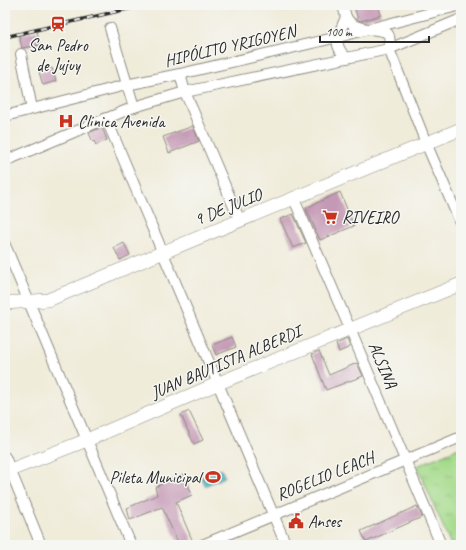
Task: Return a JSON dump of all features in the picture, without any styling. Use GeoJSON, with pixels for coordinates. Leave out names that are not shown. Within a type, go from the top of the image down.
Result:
{"type":"FeatureCollection","features":[{"type":"Feature","properties":{"kind":"main road","name":"9 DE JULIO"},"geometry":{"type":"LineString","coordinates":[[5,303],[48,300],[240,222],[461,129]]}},
{"type":"Feature","properties":{"kind":"main road","name":"JUAN BAUTISTA ALBERDI"},"geometry":{"type":"LineString","coordinates":[[8,471],[87,440],[219,383],[461,284]]}},
{"type":"Feature","properties":{"kind":"street"},"geometry":{"type":"LineString","coordinates":[[343,5],[346,17],[351,23],[368,30],[384,31],[388,33],[389,49],[426,143],[461,224]]}},
{"type":"Feature","properties":{"kind":"street","name":"HIPÓLITO YRIGOYEN"},"geometry":{"type":"LineString","coordinates":[[5,116],[126,85],[180,74],[368,30],[461,5]]}},
{"type":"Feature","properties":{"kind":"street"},"geometry":{"type":"LineString","coordinates":[[346,17],[338,37],[337,44],[339,50],[347,58]]}},
{"type":"Feature","properties":{"kind":"street","name":"HIPÓLITO YRIGOYEN"},"geometry":{"type":"LineString","coordinates":[[5,161],[134,107],[185,92],[389,49],[461,19]]}},
{"type":"Feature","properties":{"kind":"street"},"geometry":{"type":"LineString","coordinates":[[110,28],[126,85],[134,107]]}},
{"type":"Feature","properties":{"kind":"street"},"geometry":{"type":"LineString","coordinates":[[21,54],[32,109]]}},
{"type":"Feature","properties":{"kind":"street"},"geometry":{"type":"LineString","coordinates":[[180,74],[185,92],[240,222]]}},
{"type":"Feature","properties":{"kind":"street"},"geometry":{"type":"LineString","coordinates":[[106,118],[286,545]]}},
{"type":"Feature","properties":{"kind":"street","name":"ALSINA"},"geometry":{"type":"LineString","coordinates":[[294,199],[440,545]]}},
{"type":"Feature","properties":{"kind":"street"},"geometry":{"type":"LineString","coordinates":[[5,245],[131,545]]}},
{"type":"Feature","properties":{"kind":"street","name":"ROGELIO LEACH"},"geometry":{"type":"LineString","coordinates":[[202,545],[461,437]]}},
{"type":"Feature","properties":{"kind":"street"},"geometry":{"type":"LineString","coordinates":[[5,457],[8,471],[42,545]]}},
{"type":"Feature","properties":{"kind":"green space"},"geometry":{"type":"Polygon","coordinates":[[[461,447],[461,545],[451,545],[417,466],[461,447]]]}},
{"type":"Feature","properties":{"kind":"water","name":"Pileta Municipal"},"geometry":{"type":"Polygon","coordinates":[[[221,469],[225,477],[205,486],[201,477],[221,469]]]}},
{"type":"Feature","properties":{"kind":"building"},"geometry":{"type":"Polygon","coordinates":[[[354,5],[378,5],[381,15],[361,21],[358,20],[354,5]]]}},
{"type":"Feature","properties":{"kind":"building"},"geometry":{"type":"Polygon","coordinates":[[[37,31],[40,45],[22,48],[19,35],[37,31]]]}},
{"type":"Feature","properties":{"kind":"building"},"geometry":{"type":"Polygon","coordinates":[[[52,68],[56,81],[43,85],[39,72],[52,68]]]}},
{"type":"Feature","properties":{"kind":"building"},"geometry":{"type":"Polygon","coordinates":[[[193,126],[199,141],[169,153],[163,137],[193,126]]]}},
{"type":"Feature","properties":{"kind":"building"},"geometry":{"type":"Polygon","coordinates":[[[102,127],[107,140],[96,145],[89,133],[102,127]]]}},
{"type":"Feature","properties":{"kind":"building","name":"RIVEIRO"},"geometry":{"type":"Polygon","coordinates":[[[340,192],[354,226],[320,240],[306,208],[340,192]]]}},
{"type":"Feature","properties":{"kind":"building"},"geometry":{"type":"Polygon","coordinates":[[[293,214],[306,243],[293,248],[280,219],[293,214]]]}},
{"type":"Feature","properties":{"kind":"building"},"geometry":{"type":"Polygon","coordinates":[[[124,243],[130,255],[120,260],[114,248],[124,243]]]}},
{"type":"Feature","properties":{"kind":"building"},"geometry":{"type":"Polygon","coordinates":[[[232,337],[236,347],[216,355],[212,345],[232,337]]]}},
{"type":"Feature","properties":{"kind":"building"},"geometry":{"type":"Polygon","coordinates":[[[347,339],[350,347],[339,352],[336,344],[347,339]]]}},
{"type":"Feature","properties":{"kind":"building"},"geometry":{"type":"Polygon","coordinates":[[[319,351],[329,375],[357,363],[363,376],[326,390],[312,354],[319,351]]]}},
{"type":"Feature","properties":{"kind":"building"},"geometry":{"type":"Polygon","coordinates":[[[189,411],[203,440],[194,444],[181,415],[189,411]]]}},
{"type":"Feature","properties":{"kind":"building"},"geometry":{"type":"Polygon","coordinates":[[[184,474],[192,495],[176,502],[193,542],[185,545],[179,545],[162,507],[130,520],[127,508],[157,495],[155,487],[184,474]]]}},
{"type":"Feature","properties":{"kind":"building"},"geometry":{"type":"Polygon","coordinates":[[[417,506],[422,517],[366,542],[361,531],[417,506]]]}},
{"type":"Feature","properties":{"kind":"railway"},"geometry":{"type":"LineString","coordinates":[[5,37],[145,5]]}},
{"type":"Feature","properties":{"kind":"place","name":"San Pedro de Jujuy"},"geometry":{"type":"Point","coordinates":[58,24]}},
{"type":"Feature","properties":{"kind":"place","name":"Clinica Avenida"},"geometry":{"type":"Point","coordinates":[66,121]}},
{"type":"Feature","properties":{"kind":"place","name":"RIVEIRO"},"geometry":{"type":"Point","coordinates":[330,217]}},
{"type":"Feature","properties":{"kind":"place","name":"Pileta Municipal"},"geometry":{"type":"Point","coordinates":[213,477]}},
{"type":"Feature","properties":{"kind":"place","name":"Anses"},"geometry":{"type":"Point","coordinates":[296,521]}}]}
